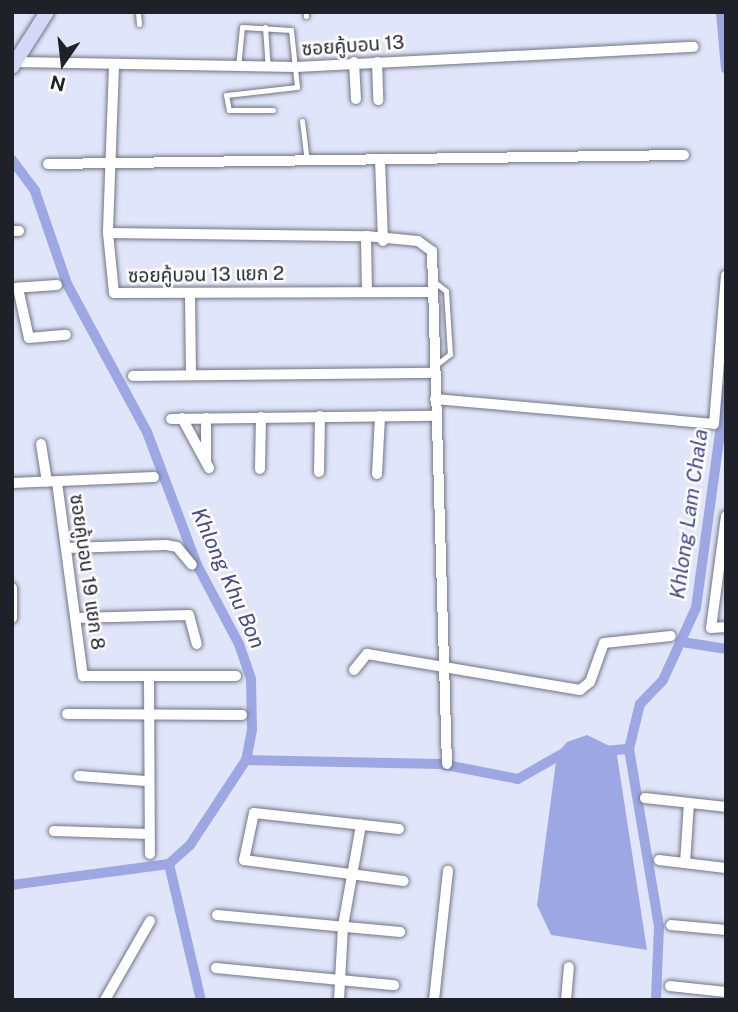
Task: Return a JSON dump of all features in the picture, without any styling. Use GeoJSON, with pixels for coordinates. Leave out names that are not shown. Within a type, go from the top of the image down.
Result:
{"type":"FeatureCollection","features":[{"type":"Feature","properties":{"kind":"main road"},"geometry":{"type":"LineString","coordinates":[[14,64],[47,12]]}},
{"type":"Feature","properties":{"kind":"street","name":"ซอยคู้บอน 13"},"geometry":{"type":"LineString","coordinates":[[14,64],[296,68],[354,62],[693,47]]}},
{"type":"Feature","properties":{"kind":"street"},"geometry":{"type":"LineString","coordinates":[[354,62],[356,99]]}},
{"type":"Feature","properties":{"kind":"street"},"geometry":{"type":"LineString","coordinates":[[377,62],[378,100]]}},
{"type":"Feature","properties":{"kind":"street","name":"ซอยคู้บอน 13 แยก 2"},"geometry":{"type":"LineString","coordinates":[[114,66],[108,233],[114,293],[432,292]]}},
{"type":"Feature","properties":{"kind":"street"},"geometry":{"type":"LineString","coordinates":[[48,163],[684,155]]}},
{"type":"Feature","properties":{"kind":"street"},"geometry":{"type":"LineString","coordinates":[[380,159],[383,240]]}},
{"type":"Feature","properties":{"kind":"street"},"geometry":{"type":"LineString","coordinates":[[108,233],[366,236],[427,245],[432,280],[447,764]]}},
{"type":"Feature","properties":{"kind":"street"},"geometry":{"type":"LineString","coordinates":[[366,236],[367,291]]}},
{"type":"Feature","properties":{"kind":"street"},"geometry":{"type":"LineString","coordinates":[[435,399],[714,424],[726,275]]}},
{"type":"Feature","properties":{"kind":"street"},"geometry":{"type":"LineString","coordinates":[[57,285],[15,288],[28,336],[66,335]]}},
{"type":"Feature","properties":{"kind":"street"},"geometry":{"type":"LineString","coordinates":[[190,293],[191,374]]}},
{"type":"Feature","properties":{"kind":"street"},"geometry":{"type":"LineString","coordinates":[[133,376],[434,369]]}},
{"type":"Feature","properties":{"kind":"street"},"geometry":{"type":"LineString","coordinates":[[206,418],[207,465],[177,419],[206,418],[320,416],[435,416]]}},
{"type":"Feature","properties":{"kind":"street"},"geometry":{"type":"LineString","coordinates":[[319,472],[320,416]]}},
{"type":"Feature","properties":{"kind":"street"},"geometry":{"type":"LineString","coordinates":[[377,474],[380,416]]}},
{"type":"Feature","properties":{"kind":"street"},"geometry":{"type":"LineString","coordinates":[[260,469],[261,417]]}},
{"type":"Feature","properties":{"kind":"street","name":"ซอยคู้บอน 19 แยก 8"},"geometry":{"type":"LineString","coordinates":[[41,444],[66,548],[86,678],[149,679]]}},
{"type":"Feature","properties":{"kind":"street"},"geometry":{"type":"LineString","coordinates":[[12,483],[154,477]]}},
{"type":"Feature","properties":{"kind":"street"},"geometry":{"type":"LineString","coordinates":[[726,516],[711,628],[726,627]]}},
{"type":"Feature","properties":{"kind":"street"},"geometry":{"type":"LineString","coordinates":[[66,548],[166,545],[177,547],[192,565]]}},
{"type":"Feature","properties":{"kind":"street"},"geometry":{"type":"LineString","coordinates":[[12,588],[12,618]]}},
{"type":"Feature","properties":{"kind":"street"},"geometry":{"type":"LineString","coordinates":[[76,618],[189,615],[197,644]]}},
{"type":"Feature","properties":{"kind":"street"},"geometry":{"type":"LineString","coordinates":[[354,670],[358,658],[367,654],[580,690],[590,682],[604,643],[671,636]]}},
{"type":"Feature","properties":{"kind":"street"},"geometry":{"type":"LineString","coordinates":[[150,854],[146,781],[149,679],[236,676]]}},
{"type":"Feature","properties":{"kind":"street"},"geometry":{"type":"LineString","coordinates":[[67,714],[146,717],[242,715]]}},
{"type":"Feature","properties":{"kind":"street"},"geometry":{"type":"LineString","coordinates":[[79,776],[146,781]]}},
{"type":"Feature","properties":{"kind":"street"},"geometry":{"type":"LineString","coordinates":[[645,798],[726,807]]}},
{"type":"Feature","properties":{"kind":"street"},"geometry":{"type":"LineString","coordinates":[[685,863],[689,803]]}},
{"type":"Feature","properties":{"kind":"street"},"geometry":{"type":"LineString","coordinates":[[399,829],[254,813],[244,860],[404,881]]}},
{"type":"Feature","properties":{"kind":"street"},"geometry":{"type":"LineString","coordinates":[[339,1000],[337,979],[342,926],[356,876],[361,825]]}},
{"type":"Feature","properties":{"kind":"street"},"geometry":{"type":"LineString","coordinates":[[54,831],[149,834]]}},
{"type":"Feature","properties":{"kind":"street"},"geometry":{"type":"LineString","coordinates":[[659,860],[726,868]]}},
{"type":"Feature","properties":{"kind":"street"},"geometry":{"type":"LineString","coordinates":[[434,1000],[448,871]]}},
{"type":"Feature","properties":{"kind":"street"},"geometry":{"type":"LineString","coordinates":[[217,915],[400,932]]}},
{"type":"Feature","properties":{"kind":"street"},"geometry":{"type":"LineString","coordinates":[[105,1000],[150,921]]}},
{"type":"Feature","properties":{"kind":"street"},"geometry":{"type":"LineString","coordinates":[[671,925],[726,930]]}},
{"type":"Feature","properties":{"kind":"street"},"geometry":{"type":"LineString","coordinates":[[566,1000],[569,967]]}},
{"type":"Feature","properties":{"kind":"street"},"geometry":{"type":"LineString","coordinates":[[216,968],[394,985]]}},
{"type":"Feature","properties":{"kind":"street"},"geometry":{"type":"LineString","coordinates":[[670,986],[713,995],[726,992]]}},
{"type":"Feature","properties":{"kind":"lane"},"geometry":{"type":"LineString","coordinates":[[138,12],[139,24]]}},
{"type":"Feature","properties":{"kind":"lane"},"geometry":{"type":"LineString","coordinates":[[238,67],[239,30],[265,27],[291,30],[296,68],[294,89],[226,95],[229,110],[273,110]]}},
{"type":"Feature","properties":{"kind":"lane"},"geometry":{"type":"LineString","coordinates":[[265,27],[268,67]]}},
{"type":"Feature","properties":{"kind":"lane"},"geometry":{"type":"LineString","coordinates":[[302,121],[307,160]]}},
{"type":"Feature","properties":{"kind":"lane"},"geometry":{"type":"LineString","coordinates":[[432,280],[446,291],[450,354],[434,369]]}},
{"type":"Feature","properties":{"kind":"water"},"geometry":{"type":"Polygon","coordinates":[[[587,735],[616,749],[647,950],[551,935],[537,905],[557,754],[567,742],[587,735]]]}},
{"type":"Feature","properties":{"kind":"waterway","name":"Khlong Lam Chala"},"geometry":{"type":"LineString","coordinates":[[721,12],[726,69]]}},
{"type":"Feature","properties":{"kind":"waterway","name":"Khlong Khu Bon"},"geometry":{"type":"LineString","coordinates":[[12,160],[35,191],[67,284],[147,432],[197,565],[239,644],[251,679],[252,730],[246,760],[190,845],[169,864],[12,885]]}},
{"type":"Feature","properties":{"kind":"waterway","name":"Khlong Lam Chala"},"geometry":{"type":"LineString","coordinates":[[629,749],[640,704],[663,680],[696,608],[726,389]]}},
{"type":"Feature","properties":{"kind":"waterway"},"geometry":{"type":"LineString","coordinates":[[682,642],[726,649]]}},
{"type":"Feature","properties":{"kind":"waterway"},"geometry":{"type":"LineString","coordinates":[[629,749],[659,927],[656,1000]]}},
{"type":"Feature","properties":{"kind":"waterway"},"geometry":{"type":"LineString","coordinates":[[604,751],[629,749]]}},
{"type":"Feature","properties":{"kind":"waterway"},"geometry":{"type":"LineString","coordinates":[[246,760],[441,764],[518,779],[567,751]]}},
{"type":"Feature","properties":{"kind":"waterway"},"geometry":{"type":"LineString","coordinates":[[169,864],[201,1000]]}}]}
